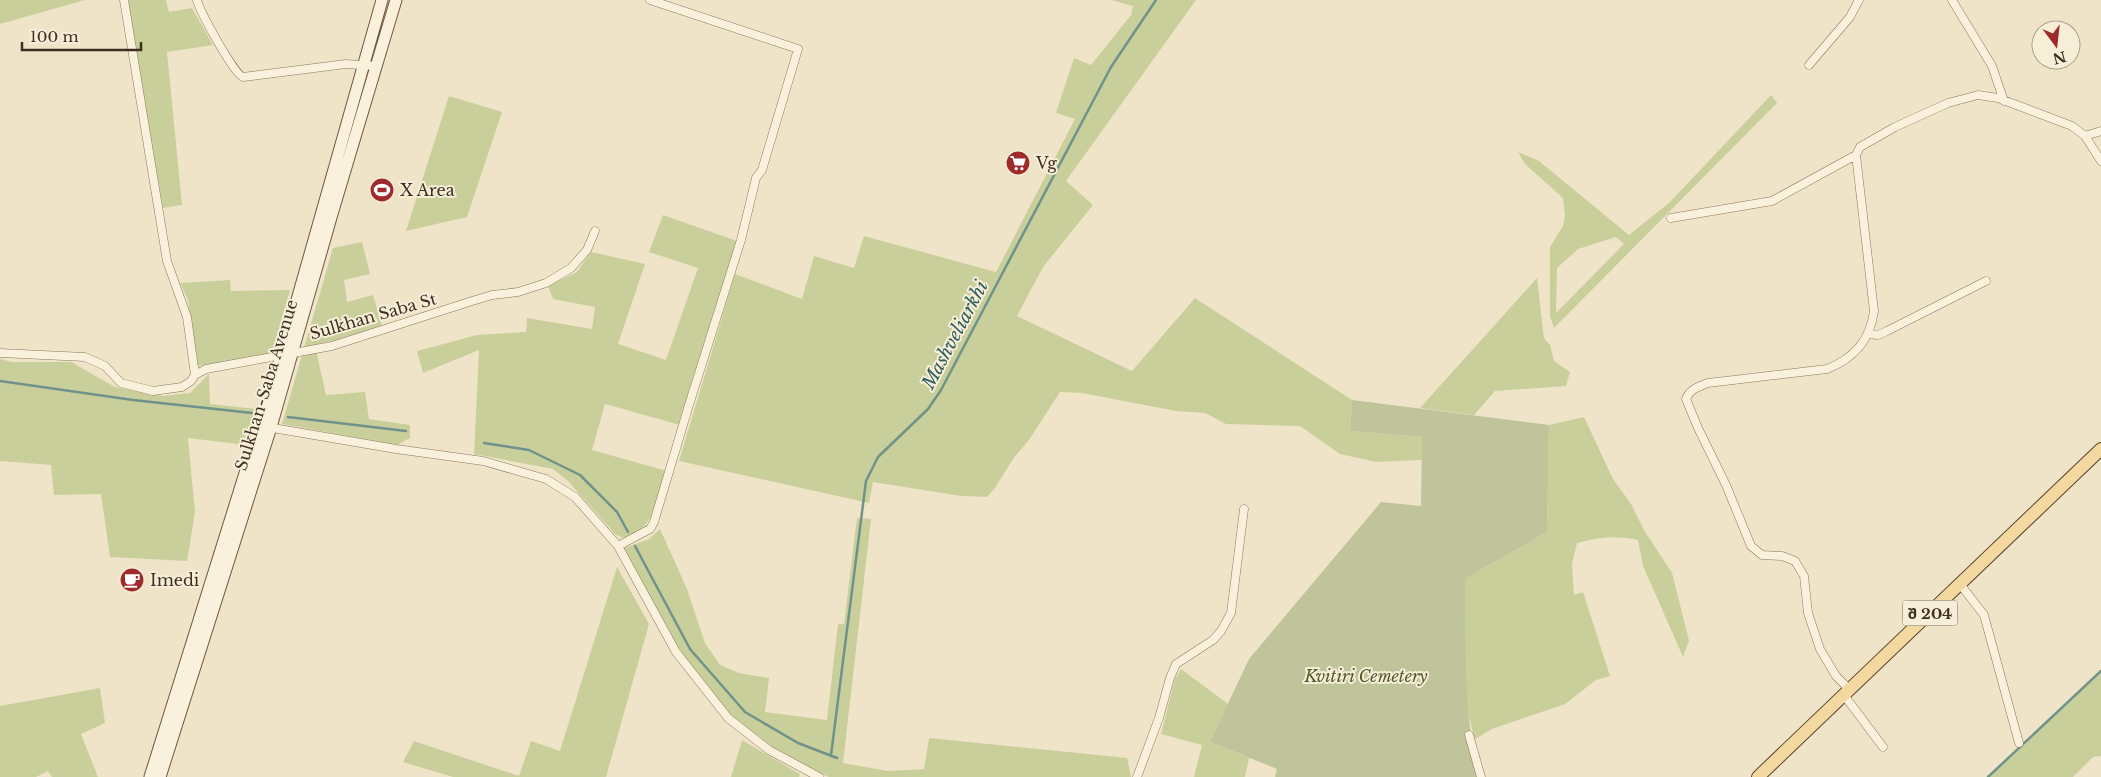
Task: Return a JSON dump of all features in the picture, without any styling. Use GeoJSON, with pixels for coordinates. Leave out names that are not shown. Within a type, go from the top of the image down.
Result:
{"type":"FeatureCollection","features":[{"type":"Feature","properties":{"kind":"main road","name":"Sulkhan-Saba Avenue"},"geometry":{"type":"LineString","coordinates":[[273,404],[281,356],[382,0]]}},
{"type":"Feature","properties":{"kind":"main road","name":"Sulkhan-Saba Avenue"},"geometry":{"type":"LineString","coordinates":[[150,777],[273,404],[293,352],[396,0]]}},
{"type":"Feature","properties":{"kind":"main road","name":"Sulkhan-Saba Avenue"},"geometry":{"type":"LineString","coordinates":[[160,777],[266,426]]}},
{"type":"Feature","properties":{"kind":"main road","name":"შ 204"},"geometry":{"type":"LineString","coordinates":[[1758,777],[2101,449]]}},
{"type":"Feature","properties":{"kind":"street"},"geometry":{"type":"LineString","coordinates":[[124,0],[168,261],[187,317],[195,375]]}},
{"type":"Feature","properties":{"kind":"street"},"geometry":{"type":"LineString","coordinates":[[197,0],[231,65],[238,75],[243,77],[346,64],[377,66]]}},
{"type":"Feature","properties":{"kind":"street"},"geometry":{"type":"LineString","coordinates":[[618,546],[650,529],[654,522],[741,240],[756,178],[762,170],[798,49],[650,0]]}},
{"type":"Feature","properties":{"kind":"street"},"geometry":{"type":"LineString","coordinates":[[1809,65],[1850,17],[1859,0]]}},
{"type":"Feature","properties":{"kind":"street"},"geometry":{"type":"LineString","coordinates":[[1952,0],[1992,66],[2004,101]]}},
{"type":"Feature","properties":{"kind":"street"},"geometry":{"type":"LineString","coordinates":[[1883,748],[1820,649],[1808,613],[1804,576],[1795,561],[1782,556],[1762,555],[1751,546],[1726,485],[1686,399],[1689,393],[1696,387],[1708,383],[1827,370],[1843,363],[1856,351],[1872,327],[1874,311],[1856,155],[1860,147],[1876,137],[1948,103],[1978,95],[2004,101],[2072,126],[2085,136],[2101,161]]}},
{"type":"Feature","properties":{"kind":"street"},"geometry":{"type":"LineString","coordinates":[[2085,136],[2101,131]]}},
{"type":"Feature","properties":{"kind":"street"},"geometry":{"type":"LineString","coordinates":[[1671,218],[1772,201],[1856,155]]}},
{"type":"Feature","properties":{"kind":"street","name":"Sulkhan Saba St"},"geometry":{"type":"LineString","coordinates":[[0,353],[86,357],[104,366],[121,383],[154,391],[182,387],[192,381],[195,375],[206,370],[332,346],[492,295],[518,292],[546,283],[571,268],[588,250],[595,231]]}},
{"type":"Feature","properties":{"kind":"street"},"geometry":{"type":"LineString","coordinates":[[1868,334],[1878,335],[1887,332],[1986,281]]}},
{"type":"Feature","properties":{"kind":"street"},"geometry":{"type":"LineString","coordinates":[[266,426],[396,449],[483,461],[546,479],[575,497],[618,546],[676,652],[728,718],[769,750],[819,777]]}},
{"type":"Feature","properties":{"kind":"street"},"geometry":{"type":"LineString","coordinates":[[1137,777],[1159,718],[1170,678],[1176,664],[1213,640],[1221,631],[1231,613],[1244,509]]}},
{"type":"Feature","properties":{"kind":"street"},"geometry":{"type":"LineString","coordinates":[[1960,584],[1984,615],[2019,743]]}},
{"type":"Feature","properties":{"kind":"street"},"geometry":{"type":"LineString","coordinates":[[1469,735],[1481,777]]}},
{"type":"Feature","properties":{"kind":"green space"},"geometry":{"type":"Polygon","coordinates":[[[0,0],[85,0],[0,24],[0,0]]]}},
{"type":"Feature","properties":{"kind":"green space"},"geometry":{"type":"Polygon","coordinates":[[[127,0],[166,0],[169,12],[192,8],[213,45],[167,52],[182,205],[163,208],[127,0]]]}},
{"type":"Feature","properties":{"kind":"green space"},"geometry":{"type":"Polygon","coordinates":[[[1111,0],[1196,0],[1066,181],[1093,205],[1043,267],[1017,316],[1132,371],[1195,298],[1352,400],[1350,431],[1422,437],[1422,460],[1376,462],[1340,454],[1300,426],[1226,424],[1205,413],[1176,411],[1082,393],[1060,392],[1029,440],[1013,459],[995,488],[987,497],[961,496],[873,482],[869,503],[679,461],[735,274],[802,299],[814,256],[854,268],[864,236],[996,272],[1075,119],[1056,113],[1074,58],[1091,65],[1131,15],[1133,6],[1111,0]]]}},
{"type":"Feature","properties":{"kind":"green space"},"geometry":{"type":"Polygon","coordinates":[[[1771,95],[1777,103],[1554,328],[1550,316],[1550,247],[1563,226],[1565,217],[1563,198],[1525,164],[1518,152],[1539,161],[1629,235],[1670,202],[1771,95]],[[1616,237],[1578,249],[1557,268],[1556,313],[1624,244],[1616,237]]]}},
{"type":"Feature","properties":{"kind":"green space"},"geometry":{"type":"Polygon","coordinates":[[[449,96],[502,112],[467,217],[406,231],[449,96]]]}},
{"type":"Feature","properties":{"kind":"green space"},"geometry":{"type":"Polygon","coordinates":[[[663,215],[737,241],[680,425],[605,404],[592,450],[667,471],[651,517],[640,532],[625,538],[616,535],[568,481],[553,469],[474,454],[479,350],[423,373],[417,351],[477,335],[526,332],[527,318],[592,329],[595,307],[553,299],[548,286],[577,272],[591,252],[645,264],[618,344],[666,360],[698,268],[649,252],[663,215]]]}},
{"type":"Feature","properties":{"kind":"green space"},"geometry":{"type":"Polygon","coordinates":[[[362,242],[370,274],[344,280],[347,302],[373,295],[382,326],[318,344],[317,355],[326,395],[365,392],[369,419],[410,425],[410,438],[397,445],[282,424],[333,248],[362,242]]]}},
{"type":"Feature","properties":{"kind":"green space"},"geometry":{"type":"Polygon","coordinates":[[[1537,278],[1544,338],[1550,345],[1554,361],[1570,372],[1566,386],[1495,391],[1474,415],[1420,408],[1537,278]]]}},
{"type":"Feature","properties":{"kind":"green space"},"geometry":{"type":"Polygon","coordinates":[[[230,280],[231,291],[290,290],[272,354],[198,366],[188,300],[180,283],[230,280]]]}},
{"type":"Feature","properties":{"kind":"green space"},"geometry":{"type":"Polygon","coordinates":[[[0,359],[12,362],[71,362],[115,387],[163,396],[190,393],[209,374],[210,404],[257,409],[247,445],[188,438],[195,512],[187,561],[110,557],[101,494],[54,495],[51,465],[0,461],[0,359]]]}},
{"type":"Feature","properties":{"kind":"green space","name":"Kvitiri Cemetery"},"geometry":{"type":"Polygon","coordinates":[[[1352,400],[1549,425],[1547,532],[1465,579],[1468,703],[1470,728],[1479,777],[1275,777],[1277,769],[1210,742],[1249,659],[1381,502],[1421,506],[1422,437],[1350,431],[1352,400]]]}},
{"type":"Feature","properties":{"kind":"green space"},"geometry":{"type":"Polygon","coordinates":[[[1584,417],[1613,479],[1631,504],[1644,530],[1672,573],[1689,641],[1683,657],[1643,566],[1638,540],[1608,537],[1577,543],[1572,564],[1574,595],[1583,592],[1610,676],[1596,680],[1565,704],[1492,729],[1475,739],[1470,721],[1465,682],[1465,579],[1547,532],[1549,425],[1584,417]]]}},
{"type":"Feature","properties":{"kind":"green space"},"geometry":{"type":"Polygon","coordinates":[[[857,518],[871,519],[843,763],[888,771],[924,769],[929,738],[1127,758],[1131,777],[829,777],[824,775],[773,747],[731,715],[679,650],[622,549],[649,539],[660,529],[687,589],[705,643],[720,665],[739,673],[769,678],[765,712],[827,720],[838,624],[844,624],[857,518]]]}},
{"type":"Feature","properties":{"kind":"green space"},"geometry":{"type":"Polygon","coordinates":[[[617,567],[649,624],[606,777],[453,777],[403,762],[414,741],[519,776],[531,741],[560,751],[617,567]]]}},
{"type":"Feature","properties":{"kind":"green space"},"geometry":{"type":"Polygon","coordinates":[[[1181,669],[1228,704],[1210,742],[1249,758],[1245,777],[1194,777],[1202,745],[1161,734],[1175,679],[1181,669]]]}},
{"type":"Feature","properties":{"kind":"green space"},"geometry":{"type":"Polygon","coordinates":[[[2101,673],[2101,756],[2093,757],[2073,777],[1989,777],[2101,673]]]}},
{"type":"Feature","properties":{"kind":"green space"},"geometry":{"type":"Polygon","coordinates":[[[100,688],[105,723],[81,734],[98,777],[52,777],[48,771],[36,777],[0,777],[0,706],[100,688]]]}},
{"type":"Feature","properties":{"kind":"green space"},"geometry":{"type":"Polygon","coordinates":[[[742,740],[800,774],[799,777],[731,777],[742,740]]]}},
{"type":"Feature","properties":{"kind":"waterway","name":"Mashveliarkhi"},"geometry":{"type":"LineString","coordinates":[[831,755],[866,481],[878,457],[928,409],[941,390],[1111,67],[1156,0]]}},
{"type":"Feature","properties":{"kind":"waterway"},"geometry":{"type":"LineString","coordinates":[[0,381],[133,400],[252,413]]}},
{"type":"Feature","properties":{"kind":"waterway"},"geometry":{"type":"LineString","coordinates":[[288,417],[406,431]]}},
{"type":"Feature","properties":{"kind":"waterway"},"geometry":{"type":"LineString","coordinates":[[484,443],[529,450],[580,475],[617,512],[628,532]]}},
{"type":"Feature","properties":{"kind":"waterway"},"geometry":{"type":"LineString","coordinates":[[635,546],[690,649],[745,712],[798,743],[837,758]]}},
{"type":"Feature","properties":{"kind":"waterway"},"geometry":{"type":"LineString","coordinates":[[1988,777],[2101,671]]}},
{"type":"Feature","properties":{"kind":"place","name":"Vg"},"geometry":{"type":"Point","coordinates":[1018,163]}},
{"type":"Feature","properties":{"kind":"place","name":"X Area"},"geometry":{"type":"Point","coordinates":[382,190]}},
{"type":"Feature","properties":{"kind":"place","name":"Imedi"},"geometry":{"type":"Point","coordinates":[132,580]}}]}
